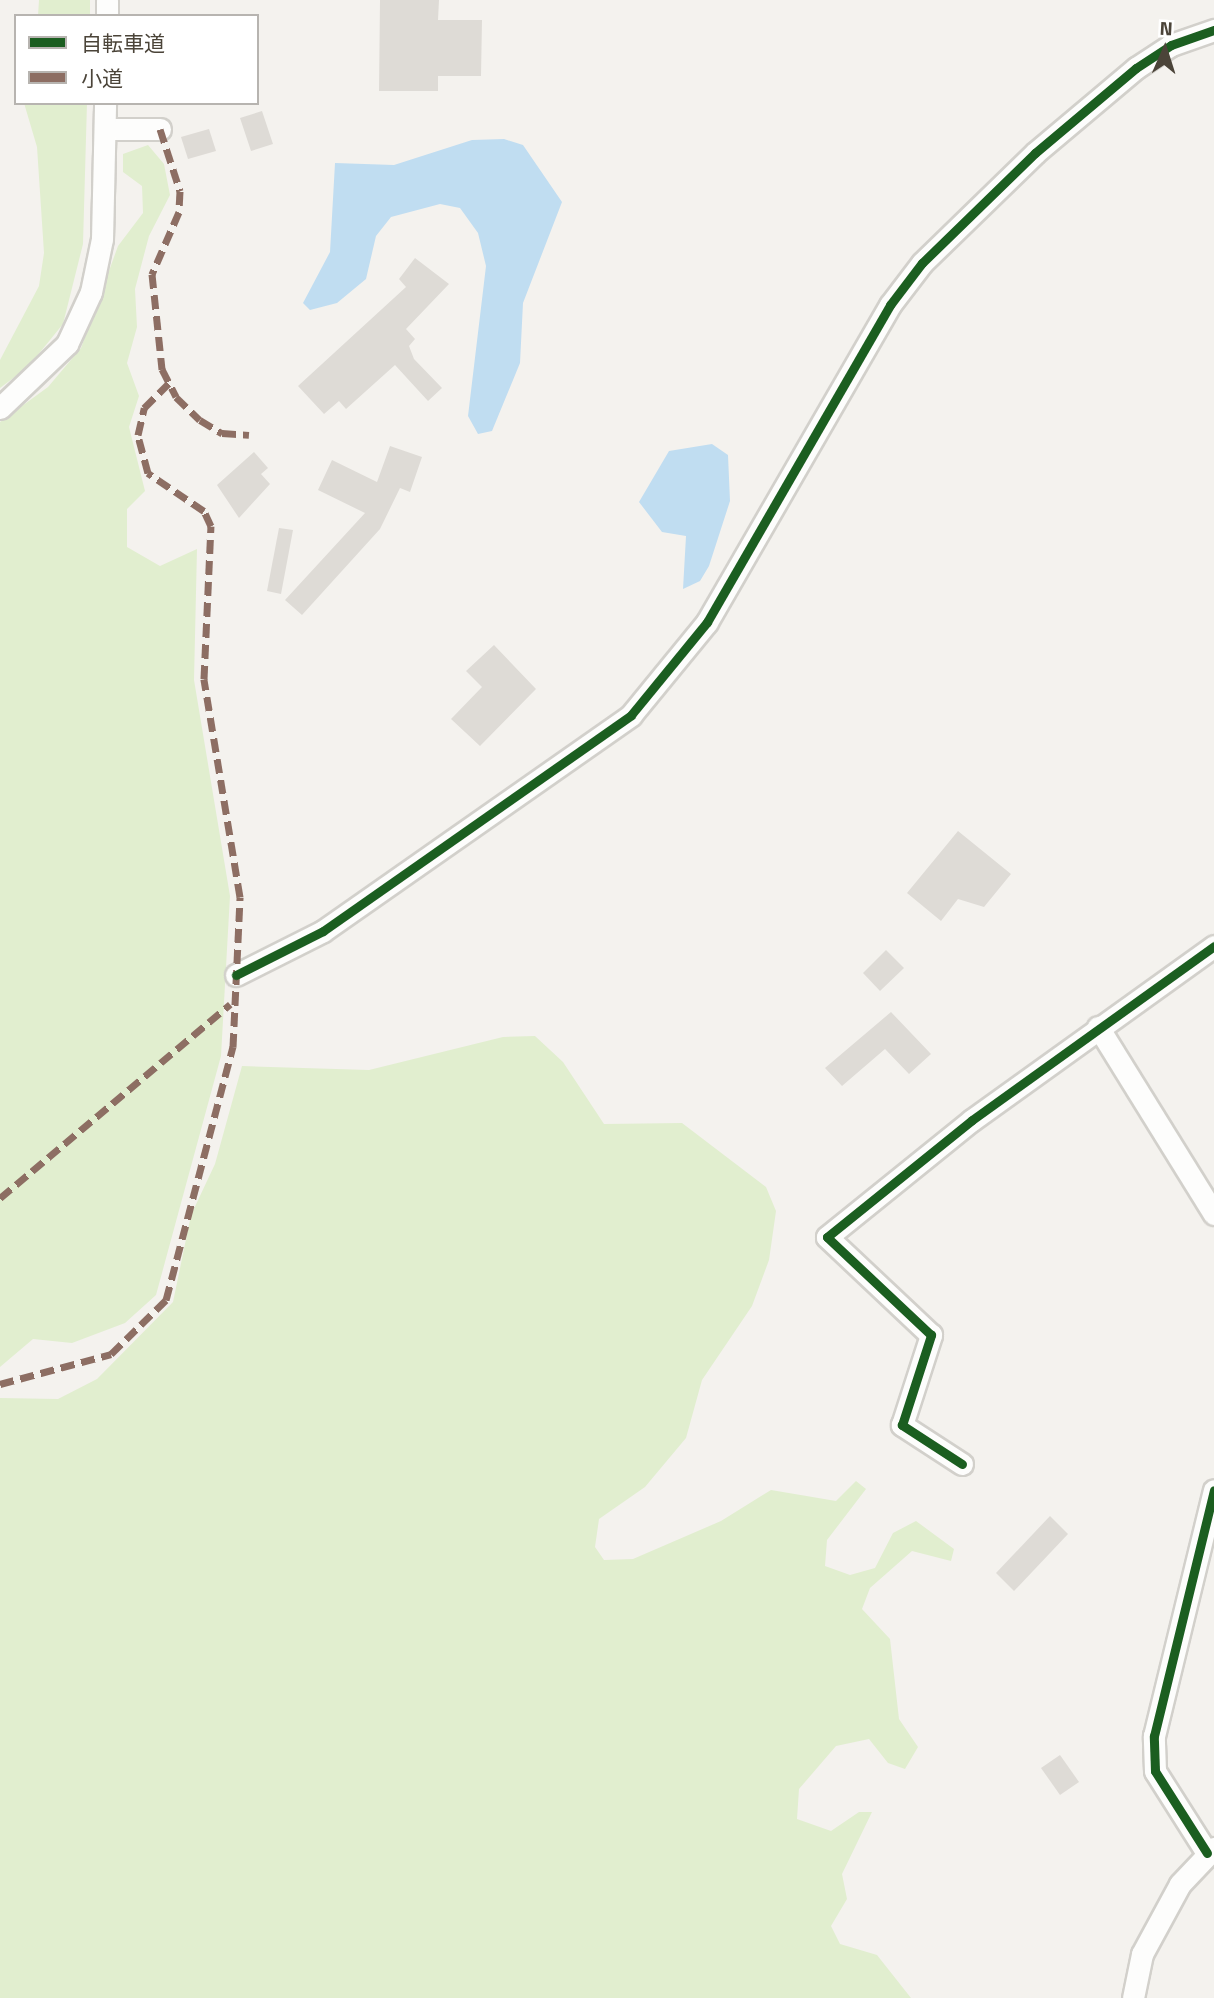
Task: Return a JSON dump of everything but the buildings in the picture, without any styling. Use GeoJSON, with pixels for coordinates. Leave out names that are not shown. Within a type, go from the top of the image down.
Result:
{"type":"FeatureCollection","features":[{"type":"Feature","properties":{"kind":"street"},"geometry":{"type":"LineString","coordinates":[[236,975],[323,931],[631,715],[707,622],[890,305],[922,263],[1035,153],[1136,68],[1171,45],[1214,30]]}},
{"type":"Feature","properties":{"kind":"street"},"geometry":{"type":"LineString","coordinates":[[0,408],[67,344],[92,292],[102,239],[106,105]]}},
{"type":"Feature","properties":{"kind":"street"},"geometry":{"type":"LineString","coordinates":[[105,129],[160,129]]}},
{"type":"Feature","properties":{"kind":"street"},"geometry":{"type":"LineString","coordinates":[[962,1464],[902,1425],[931,1335],[827,1237],[1098,1027],[1214,946]]}},
{"type":"Feature","properties":{"kind":"street"},"geometry":{"type":"LineString","coordinates":[[1098,1027],[1214,1214]]}},
{"type":"Feature","properties":{"kind":"street"},"geometry":{"type":"LineString","coordinates":[[1133,1998],[1142,1954],[1180,1884],[1211,1850],[1155,1771],[1154,1736],[1214,1490]]}},
{"type":"Feature","properties":{"kind":"green space"},"geometry":{"type":"Polygon","coordinates":[[[39,0],[90,0],[90,14],[38,14],[39,0]]]}},
{"type":"Feature","properties":{"kind":"green space"},"geometry":{"type":"Polygon","coordinates":[[[25,105],[87,105],[83,244],[63,324],[28,367],[0,388],[0,360],[39,286],[44,253],[37,147],[25,105]]]}},
{"type":"Feature","properties":{"kind":"green space"},"geometry":{"type":"Polygon","coordinates":[[[148,145],[164,164],[170,195],[149,236],[135,289],[137,327],[127,363],[139,396],[129,427],[145,491],[127,509],[127,547],[160,566],[197,549],[194,680],[230,896],[221,1056],[156,1295],[125,1323],[72,1343],[33,1339],[0,1367],[0,422],[48,387],[81,348],[118,246],[143,213],[142,186],[123,172],[123,154],[148,145]]]}},
{"type":"Feature","properties":{"kind":"green space"},"geometry":{"type":"Polygon","coordinates":[[[535,1036],[563,1062],[604,1124],[682,1123],[766,1187],[776,1211],[769,1260],[752,1306],[702,1380],[686,1438],[645,1487],[599,1519],[595,1547],[604,1560],[633,1559],[721,1521],[771,1490],[836,1501],[856,1481],[866,1489],[827,1540],[825,1566],[850,1575],[875,1568],[893,1533],[916,1521],[954,1549],[951,1561],[912,1551],[870,1588],[862,1609],[890,1639],[899,1719],[918,1747],[905,1769],[888,1763],[869,1739],[836,1746],[799,1789],[797,1819],[831,1831],[859,1812],[872,1812],[842,1874],[847,1899],[831,1926],[840,1944],[877,1955],[911,1998],[0,1998],[0,1398],[58,1399],[97,1379],[173,1302],[191,1215],[215,1164],[242,1066],[369,1070],[503,1037],[535,1036]]]}},
{"type":"Feature","properties":{"kind":"water"},"geometry":{"type":"Polygon","coordinates":[[[504,139],[523,145],[562,202],[523,303],[520,363],[492,431],[478,434],[468,416],[486,266],[478,233],[460,208],[440,204],[391,217],[376,236],[366,279],[337,303],[310,310],[303,303],[330,252],[335,163],[394,165],[472,140],[504,139]]]}},
{"type":"Feature","properties":{"kind":"water"},"geometry":{"type":"Polygon","coordinates":[[[712,444],[728,455],[730,501],[709,566],[700,581],[683,589],[686,536],[662,532],[639,502],[669,451],[712,444]]]}},
{"type":"Feature","properties":{"kind":"marked path"},"geometry":{"type":"LineString","coordinates":[[160,129],[180,191],[179,212],[152,274],[162,369],[176,397],[200,420],[222,433],[249,435]]}},
{"type":"Feature","properties":{"kind":"marked path"},"geometry":{"type":"LineString","coordinates":[[0,1384],[111,1354],[166,1300],[233,1047],[240,897],[204,679],[211,526],[204,511],[148,473],[138,435],[144,408],[169,383]]}},
{"type":"Feature","properties":{"kind":"marked path"},"geometry":{"type":"LineString","coordinates":[[0,1198],[230,1004]]}},
{"type":"Feature","properties":{"kind":"cycle path"},"geometry":{"type":"LineString","coordinates":[[236,975],[323,931],[631,715],[707,622],[890,305],[922,263],[1035,153],[1136,68],[1171,45],[1214,30]]}},
{"type":"Feature","properties":{"kind":"cycle path"},"geometry":{"type":"LineString","coordinates":[[962,1464],[902,1425],[931,1335],[827,1237],[972,1120],[1214,946]]}},
{"type":"Feature","properties":{"kind":"cycle path"},"geometry":{"type":"LineString","coordinates":[[1207,1853],[1155,1771],[1154,1736],[1214,1490]]}}]}
